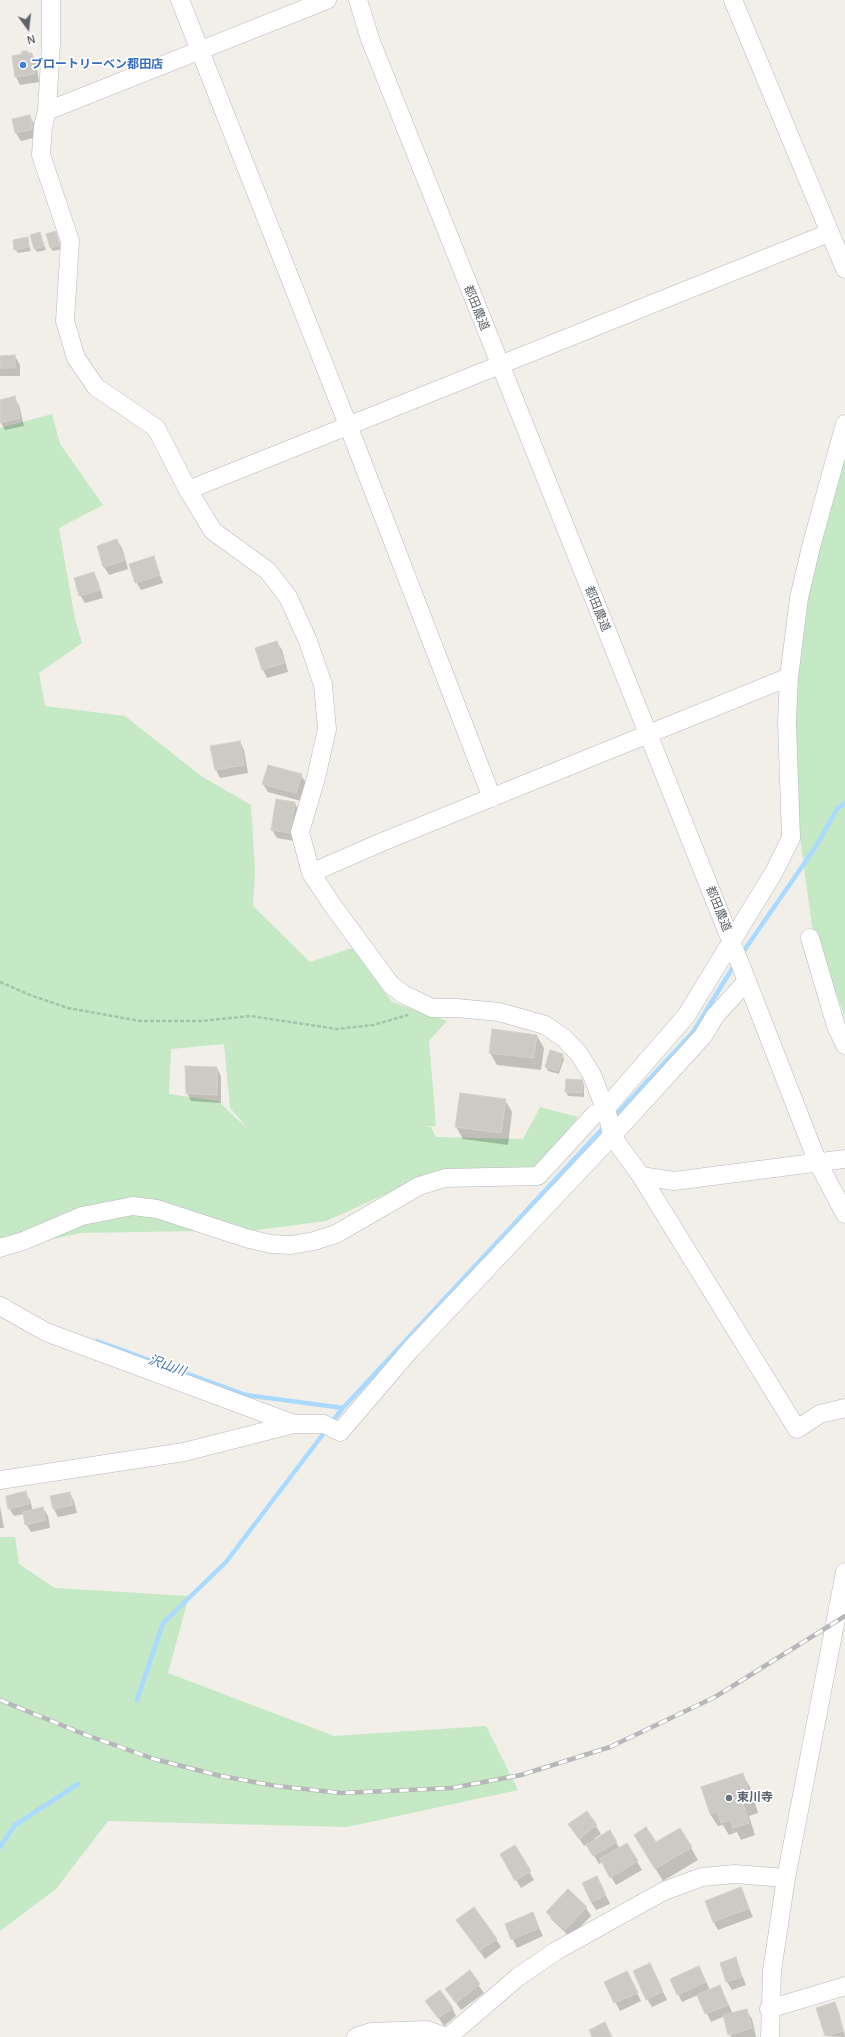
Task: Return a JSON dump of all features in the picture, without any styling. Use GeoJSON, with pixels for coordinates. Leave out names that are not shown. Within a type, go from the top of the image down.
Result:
{"type":"FeatureCollection","features":[{"type":"Feature","properties":{"kind":"street"},"geometry":{"type":"LineString","coordinates":[[51,0],[51,43],[47,111],[43,126],[41,155],[70,241],[65,321],[76,358],[96,387],[156,428],[188,490],[213,531],[268,571],[288,597],[308,640],[323,685],[327,729],[316,778],[300,832],[311,873],[391,985],[403,994],[432,1008],[457,1008],[499,1012],[546,1025],[564,1038],[579,1054],[592,1075],[609,1123],[797,1429],[820,1414],[845,1408]]}},
{"type":"Feature","properties":{"kind":"street"},"geometry":{"type":"LineString","coordinates":[[180,0],[201,50],[492,798]]}},
{"type":"Feature","properties":{"kind":"street"},"geometry":{"type":"LineString","coordinates":[[47,111],[327,0]]}},
{"type":"Feature","properties":{"kind":"street","name":"都田農道"},"geometry":{"type":"LineString","coordinates":[[358,0],[370,39],[499,365],[745,976],[818,1163],[845,1214]]}},
{"type":"Feature","properties":{"kind":"street"},"geometry":{"type":"LineString","coordinates":[[733,0],[845,269]]}},
{"type":"Feature","properties":{"kind":"street"},"geometry":{"type":"LineString","coordinates":[[188,490],[829,233]]}},
{"type":"Feature","properties":{"kind":"street"},"geometry":{"type":"LineString","coordinates":[[0,1480],[184,1452],[294,1424],[324,1424],[340,1432],[609,1123],[686,1016],[732,945],[774,872],[791,838],[787,722],[789,677],[799,598],[812,543],[845,424]]}},
{"type":"Feature","properties":{"kind":"street"},"geometry":{"type":"LineString","coordinates":[[311,873],[789,677]]}},
{"type":"Feature","properties":{"kind":"street"},"geometry":{"type":"LineString","coordinates":[[810,938],[836,1026],[845,1045]]}},
{"type":"Feature","properties":{"kind":"street"},"geometry":{"type":"LineString","coordinates":[[609,1123],[703,1036],[715,1016],[745,976]]}},
{"type":"Feature","properties":{"kind":"street"},"geometry":{"type":"LineString","coordinates":[[0,1248],[22,1242],[82,1216],[133,1206],[157,1209],[249,1239],[271,1244],[291,1245],[314,1241],[336,1234],[419,1186],[444,1178],[538,1176],[594,1115],[609,1123]]}},
{"type":"Feature","properties":{"kind":"street"},"geometry":{"type":"LineString","coordinates":[[641,1176],[656,1180],[674,1181],[845,1159]]}},
{"type":"Feature","properties":{"kind":"street"},"geometry":{"type":"LineString","coordinates":[[0,1306],[46,1332],[294,1424]]}},
{"type":"Feature","properties":{"kind":"street"},"geometry":{"type":"LineString","coordinates":[[770,2037],[769,2009],[772,1971],[786,1878],[838,1643],[845,1572]]}},
{"type":"Feature","properties":{"kind":"street"},"geometry":{"type":"LineString","coordinates":[[356,2037],[371,2032],[427,2030],[447,2037],[518,1977],[537,1964],[600,1925],[664,1890],[702,1877],[735,1874],[786,1878]]}},
{"type":"Feature","properties":{"kind":"street"},"geometry":{"type":"LineString","coordinates":[[769,2009],[845,1986]]}},
{"type":"Feature","properties":{"kind":"path"},"geometry":{"type":"LineString","coordinates":[[0,982],[30,995],[68,1008],[140,1021],[201,1021],[250,1016],[337,1029],[373,1025],[432,1008]]}},
{"type":"Feature","properties":{"kind":"green space"},"geometry":{"type":"Polygon","coordinates":[[[52,414],[60,444],[103,505],[59,528],[75,619],[82,643],[39,673],[45,706],[125,716],[201,776],[251,805],[255,869],[253,906],[310,962],[352,948],[392,1002],[447,1021],[429,1041],[436,1126],[425,1126],[431,1127],[436,1137],[523,1139],[540,1107],[578,1117],[534,1172],[402,1187],[326,1221],[257,1230],[82,1233],[0,1250],[0,428],[52,414]],[[224,1044],[171,1049],[169,1094],[218,1101],[250,1131],[230,1108],[224,1044]]]}},
{"type":"Feature","properties":{"kind":"green space"},"geometry":{"type":"Polygon","coordinates":[[[845,451],[845,1017],[812,926],[792,779],[801,633],[822,519],[845,451]]]}},
{"type":"Feature","properties":{"kind":"green space"},"geometry":{"type":"Polygon","coordinates":[[[0,1537],[15,1537],[19,1564],[55,1588],[189,1596],[168,1673],[334,1736],[486,1726],[518,1790],[347,1827],[108,1821],[56,1889],[0,1931],[0,1537]]]}},
{"type":"Feature","properties":{"kind":"building","name":"ブロートリーベン都田店"},"geometry":{"type":"Polygon","coordinates":[[[22,51],[32,53],[35,74],[15,77],[12,56],[22,54],[22,51]]]}},
{"type":"Feature","properties":{"kind":"building"},"geometry":{"type":"Polygon","coordinates":[[[30,115],[33,129],[15,133],[12,119],[30,115]]]}},
{"type":"Feature","properties":{"kind":"building"},"geometry":{"type":"Polygon","coordinates":[[[56,231],[60,245],[50,248],[46,234],[56,231]]]}},
{"type":"Feature","properties":{"kind":"building"},"geometry":{"type":"Polygon","coordinates":[[[40,232],[44,246],[34,249],[30,235],[40,232]]]}},
{"type":"Feature","properties":{"kind":"building"},"geometry":{"type":"Polygon","coordinates":[[[28,237],[29,247],[14,250],[13,240],[28,237]]]}},
{"type":"Feature","properties":{"kind":"building"},"geometry":{"type":"Polygon","coordinates":[[[15,355],[15,368],[0,368],[0,356],[15,355]]]}},
{"type":"Feature","properties":{"kind":"building"},"geometry":{"type":"Polygon","coordinates":[[[15,396],[20,418],[0,423],[0,400],[15,396]]]}},
{"type":"Feature","properties":{"kind":"building"},"geometry":{"type":"Polygon","coordinates":[[[117,539],[124,561],[103,567],[97,546],[117,539]]]}},
{"type":"Feature","properties":{"kind":"building"},"geometry":{"type":"Polygon","coordinates":[[[154,556],[160,575],[135,583],[129,564],[154,556]]]}},
{"type":"Feature","properties":{"kind":"building"},"geometry":{"type":"Polygon","coordinates":[[[94,572],[100,590],[79,596],[74,578],[94,572]]]}},
{"type":"Feature","properties":{"kind":"building"},"geometry":{"type":"Polygon","coordinates":[[[277,641],[284,663],[262,670],[255,648],[277,641]]]}},
{"type":"Feature","properties":{"kind":"building"},"geometry":{"type":"Polygon","coordinates":[[[240,741],[244,765],[215,770],[210,746],[240,741]]]}},
{"type":"Feature","properties":{"kind":"building"},"geometry":{"type":"Polygon","coordinates":[[[268,765],[302,774],[296,793],[262,784],[268,765]]]}},
{"type":"Feature","properties":{"kind":"building"},"geometry":{"type":"Polygon","coordinates":[[[276,799],[295,802],[290,833],[271,830],[276,799]]]}},
{"type":"Feature","properties":{"kind":"building"},"geometry":{"type":"Polygon","coordinates":[[[492,1029],[537,1035],[534,1058],[489,1053],[492,1029]]]}},
{"type":"Feature","properties":{"kind":"building"},"geometry":{"type":"Polygon","coordinates":[[[550,1050],[563,1054],[558,1071],[545,1067],[550,1050]]]}},
{"type":"Feature","properties":{"kind":"building"},"geometry":{"type":"Polygon","coordinates":[[[185,1066],[217,1067],[217,1095],[186,1093],[185,1066]]]}},
{"type":"Feature","properties":{"kind":"building"},"geometry":{"type":"Polygon","coordinates":[[[566,1079],[583,1080],[582,1093],[565,1092],[566,1079]]]}},
{"type":"Feature","properties":{"kind":"building"},"geometry":{"type":"Polygon","coordinates":[[[460,1093],[506,1099],[501,1133],[455,1127],[460,1093]]]}},
{"type":"Feature","properties":{"kind":"building"},"geometry":{"type":"Polygon","coordinates":[[[26,1491],[29,1504],[8,1509],[6,1496],[26,1491]]]}},
{"type":"Feature","properties":{"kind":"building"},"geometry":{"type":"Polygon","coordinates":[[[70,1492],[73,1505],[53,1509],[50,1496],[70,1492]]]}},
{"type":"Feature","properties":{"kind":"building"},"geometry":{"type":"Polygon","coordinates":[[[43,1507],[46,1520],[25,1525],[23,1512],[43,1507]]]}},
{"type":"Feature","properties":{"kind":"building"},"geometry":{"type":"Polygon","coordinates":[[[743,1773],[752,1801],[743,1803],[749,1823],[733,1828],[731,1820],[721,1823],[717,1812],[710,1814],[701,1787],[743,1773]]]}},
{"type":"Feature","properties":{"kind":"building"},"geometry":{"type":"Polygon","coordinates":[[[587,1811],[597,1825],[579,1839],[568,1824],[587,1811]]]}},
{"type":"Feature","properties":{"kind":"building"},"geometry":{"type":"Polygon","coordinates":[[[646,1827],[656,1842],[680,1828],[692,1847],[655,1869],[634,1835],[646,1827]]]}},
{"type":"Feature","properties":{"kind":"building"},"geometry":{"type":"Polygon","coordinates":[[[610,1830],[617,1842],[593,1856],[586,1845],[610,1830]]]}},
{"type":"Feature","properties":{"kind":"building"},"geometry":{"type":"Polygon","coordinates":[[[627,1843],[638,1861],[610,1878],[600,1859],[627,1843]]]}},
{"type":"Feature","properties":{"kind":"building"},"geometry":{"type":"Polygon","coordinates":[[[515,1845],[531,1871],[515,1881],[500,1854],[515,1845]]]}},
{"type":"Feature","properties":{"kind":"building"},"geometry":{"type":"Polygon","coordinates":[[[597,1876],[606,1895],[591,1902],[582,1883],[597,1876]]]}},
{"type":"Feature","properties":{"kind":"building"},"geometry":{"type":"Polygon","coordinates":[[[741,1887],[749,1908],[713,1922],[705,1901],[741,1887]]]}},
{"type":"Feature","properties":{"kind":"building"},"geometry":{"type":"Polygon","coordinates":[[[568,1889],[587,1907],[565,1930],[546,1912],[568,1889]]]}},
{"type":"Feature","properties":{"kind":"building"},"geometry":{"type":"Polygon","coordinates":[[[474,1907],[497,1939],[479,1951],[456,1920],[474,1907]]]}},
{"type":"Feature","properties":{"kind":"building"},"geometry":{"type":"Polygon","coordinates":[[[533,1912],[539,1928],[511,1940],[505,1924],[533,1912]]]}},
{"type":"Feature","properties":{"kind":"building"},"geometry":{"type":"Polygon","coordinates":[[[736,1957],[742,1977],[726,1982],[720,1963],[736,1957]]]}},
{"type":"Feature","properties":{"kind":"building"},"geometry":{"type":"Polygon","coordinates":[[[650,1963],[663,1991],[646,2000],[633,1971],[650,1963]]]}},
{"type":"Feature","properties":{"kind":"building"},"geometry":{"type":"Polygon","coordinates":[[[699,1966],[706,1982],[677,1995],[670,1979],[699,1966]]]}},
{"type":"Feature","properties":{"kind":"building"},"geometry":{"type":"Polygon","coordinates":[[[470,1970],[480,1984],[456,2003],[445,1989],[470,1970]]]}},
{"type":"Feature","properties":{"kind":"building"},"geometry":{"type":"Polygon","coordinates":[[[627,1971],[638,1993],[614,2003],[604,1982],[627,1971]]]}},
{"type":"Feature","properties":{"kind":"building"},"geometry":{"type":"Polygon","coordinates":[[[720,1985],[728,2005],[705,2014],[697,1995],[720,1985]]]}},
{"type":"Feature","properties":{"kind":"building"},"geometry":{"type":"Polygon","coordinates":[[[440,1990],[453,2008],[438,2018],[425,2001],[440,1990]]]}},
{"type":"Feature","properties":{"kind":"building"},"geometry":{"type":"Polygon","coordinates":[[[835,2002],[843,2031],[825,2036],[816,2008],[835,2002]]]}},
{"type":"Feature","properties":{"kind":"building"},"geometry":{"type":"Polygon","coordinates":[[[747,2009],[752,2028],[728,2035],[723,2015],[747,2009]]]}},
{"type":"Feature","properties":{"kind":"building"},"geometry":{"type":"Polygon","coordinates":[[[605,2022],[612,2037],[592,2037],[589,2030],[605,2022]]]}},
{"type":"Feature","properties":{"kind":"waterway"},"geometry":{"type":"LineString","coordinates":[[741,955],[817,845],[837,809],[845,803]]}},
{"type":"Feature","properties":{"kind":"waterway"},"geometry":{"type":"LineString","coordinates":[[613,1118],[693,1032],[735,964]]}},
{"type":"Feature","properties":{"kind":"waterway"},"geometry":{"type":"LineString","coordinates":[[331,1423],[343,1408],[605,1126]]}},
{"type":"Feature","properties":{"kind":"waterway","name":"沢山川"},"geometry":{"type":"LineString","coordinates":[[97,1341],[246,1395],[343,1408]]}},
{"type":"Feature","properties":{"kind":"waterway"},"geometry":{"type":"LineString","coordinates":[[137,1700],[163,1623],[226,1562],[327,1429]]}},
{"type":"Feature","properties":{"kind":"waterway"},"geometry":{"type":"LineString","coordinates":[[0,1847],[15,1825],[78,1784]]}},
{"type":"Feature","properties":{"kind":"railway"},"geometry":{"type":"LineString","coordinates":[[0,1700],[86,1735],[154,1759],[221,1776],[276,1786],[342,1793],[452,1788],[521,1775],[610,1747],[715,1697],[845,1616]]}},
{"type":"Feature","properties":{"kind":"place","name":"ブロートリーベン都田店"},"geometry":{"type":"Point","coordinates":[23,65]}},
{"type":"Feature","properties":{"kind":"place","name":"東川寺"},"geometry":{"type":"Point","coordinates":[729,1798]}}]}
